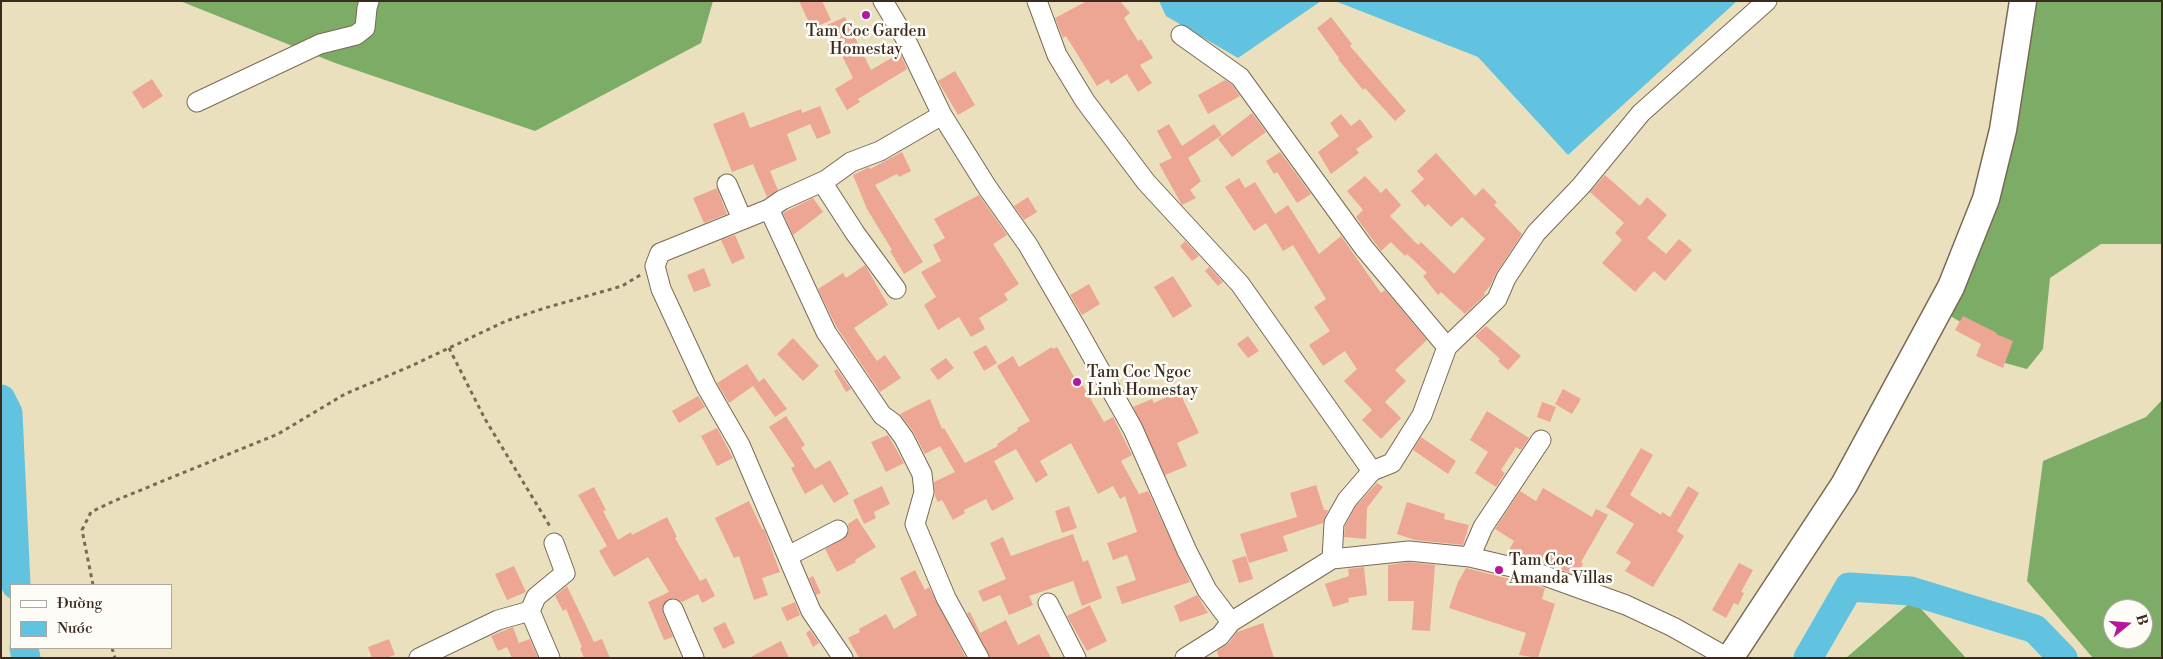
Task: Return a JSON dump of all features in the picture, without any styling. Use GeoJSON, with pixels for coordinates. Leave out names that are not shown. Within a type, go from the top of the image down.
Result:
{"type":"FeatureCollection","features":[{"type":"Feature","properties":{"kind":"main road"},"geometry":{"type":"LineString","coordinates":[[1729,658],[1844,485],[1951,287],[1986,199],[2003,130],[2023,1]]}},
{"type":"Feature","properties":{"kind":"street"},"geometry":{"type":"LineString","coordinates":[[196,102],[320,44],[356,35],[365,28],[369,1]]}},
{"type":"Feature","properties":{"kind":"street"},"geometry":{"type":"LineString","coordinates":[[883,1],[906,38],[942,115],[987,187],[1028,245],[1133,429],[1187,551],[1207,590],[1231,622]]}},
{"type":"Feature","properties":{"kind":"street"},"geometry":{"type":"LineString","coordinates":[[1037,1],[1057,55],[1085,102],[1146,182],[1240,284],[1372,472]]}},
{"type":"Feature","properties":{"kind":"street"},"geometry":{"type":"LineString","coordinates":[[1332,559],[1334,523],[1347,500],[1372,472],[1392,463],[1422,416],[1447,347],[1497,299],[1506,278],[1536,233],[1581,186],[1641,113],[1767,1]]}},
{"type":"Feature","properties":{"kind":"street"},"geometry":{"type":"LineString","coordinates":[[1181,35],[1240,77],[1364,248],[1447,347]]}},
{"type":"Feature","properties":{"kind":"street"},"geometry":{"type":"LineString","coordinates":[[843,658],[811,611],[740,445],[706,386],[661,289],[655,266],[660,253],[769,209],[782,200],[822,182],[851,162],[880,151],[942,115]]}},
{"type":"Feature","properties":{"kind":"street"},"geometry":{"type":"LineString","coordinates":[[822,182],[855,234],[896,289]]}},
{"type":"Feature","properties":{"kind":"street"},"geometry":{"type":"LineString","coordinates":[[727,184],[742,219]]}},
{"type":"Feature","properties":{"kind":"street"},"geometry":{"type":"LineString","coordinates":[[769,209],[826,332],[882,415],[893,423],[904,438],[922,474],[924,492],[916,524],[946,598],[980,658]]}},
{"type":"Feature","properties":{"kind":"street"},"geometry":{"type":"LineString","coordinates":[[1470,557],[1483,527],[1541,440]]}},
{"type":"Feature","properties":{"kind":"street"},"geometry":{"type":"LineString","coordinates":[[788,556],[838,530]]}},
{"type":"Feature","properties":{"kind":"street"},"geometry":{"type":"LineString","coordinates":[[550,658],[530,611],[536,598],[565,573],[554,543]]}},
{"type":"Feature","properties":{"kind":"street"},"geometry":{"type":"LineString","coordinates":[[1185,658],[1220,636],[1231,622],[1332,559],[1409,551],[1470,557],[1537,573],[1626,605],[1674,627],[1729,658]]}},
{"type":"Feature","properties":{"kind":"street"},"geometry":{"type":"LineString","coordinates":[[1048,603],[1076,658]]}},
{"type":"Feature","properties":{"kind":"street"},"geometry":{"type":"LineString","coordinates":[[673,609],[694,658]]}},
{"type":"Feature","properties":{"kind":"street"},"geometry":{"type":"LineString","coordinates":[[418,658],[498,620],[530,611]]}},
{"type":"Feature","properties":{"kind":"path"},"geometry":{"type":"LineString","coordinates":[[93,584],[82,530],[91,512],[114,500],[278,434],[345,394],[506,321],[622,286],[655,266]]}},
{"type":"Feature","properties":{"kind":"path"},"geometry":{"type":"LineString","coordinates":[[449,348],[485,419],[552,529],[554,543]]}},
{"type":"Feature","properties":{"kind":"green space"},"geometry":{"type":"Polygon","coordinates":[[[180,1],[713,1],[701,43],[535,131],[335,63],[180,1]]]}},
{"type":"Feature","properties":{"kind":"green space"},"geometry":{"type":"Polygon","coordinates":[[[2031,1],[2162,1],[2162,244],[2101,244],[2050,278],[2043,349],[2027,369],[2005,363],[1993,341],[1947,314],[2031,1]]]}},
{"type":"Feature","properties":{"kind":"green space"},"geometry":{"type":"Polygon","coordinates":[[[2162,400],[2162,658],[2093,658],[2027,581],[2043,461],[2146,417],[2162,400]]]}},
{"type":"Feature","properties":{"kind":"green space"},"geometry":{"type":"Polygon","coordinates":[[[1913,600],[1966,658],[1846,658],[1913,600]]]}},
{"type":"Feature","properties":{"kind":"water"},"geometry":{"type":"Polygon","coordinates":[[[1159,1],[1321,1],[1238,58],[1166,16],[1159,1]]]}},
{"type":"Feature","properties":{"kind":"water"},"geometry":{"type":"Polygon","coordinates":[[[1335,1],[1737,1],[1568,155],[1478,57],[1335,1]]]}},
{"type":"Feature","properties":{"kind":"building"},"geometry":{"type":"Polygon","coordinates":[[[799,1],[822,1],[831,20],[812,29],[799,1]]]}},
{"type":"Feature","properties":{"kind":"building"},"geometry":{"type":"Polygon","coordinates":[[[1087,1],[1120,1],[1130,13],[1124,18],[1138,41],[1141,39],[1153,58],[1140,65],[1152,83],[1138,92],[1127,74],[1111,84],[1108,79],[1097,86],[1066,36],[1063,38],[1055,18],[1087,1]]]}},
{"type":"Feature","properties":{"kind":"building"},"geometry":{"type":"Polygon","coordinates":[[[845,17],[871,70],[900,53],[907,69],[858,99],[860,102],[847,110],[835,89],[853,78],[827,25],[845,17]]]}},
{"type":"Feature","properties":{"kind":"building"},"geometry":{"type":"Polygon","coordinates":[[[1331,17],[1352,44],[1350,46],[1406,111],[1395,121],[1365,88],[1363,90],[1338,59],[1317,28],[1331,17]]]}},
{"type":"Feature","properties":{"kind":"building"},"geometry":{"type":"Polygon","coordinates":[[[955,71],[975,105],[958,115],[938,81],[955,71]]]}},
{"type":"Feature","properties":{"kind":"building"},"geometry":{"type":"Polygon","coordinates":[[[152,79],[163,96],[143,109],[132,92],[152,79]]]}},
{"type":"Feature","properties":{"kind":"building"},"geometry":{"type":"Polygon","coordinates":[[[1225,80],[1232,85],[1240,96],[1208,114],[1198,95],[1225,80]]]}},
{"type":"Feature","properties":{"kind":"building"},"geometry":{"type":"Polygon","coordinates":[[[820,106],[831,133],[817,139],[810,124],[787,134],[797,160],[770,171],[778,190],[767,197],[753,164],[732,172],[713,124],[744,112],[750,128],[801,109],[802,113],[820,106]]]}},
{"type":"Feature","properties":{"kind":"building"},"geometry":{"type":"Polygon","coordinates":[[[1252,113],[1266,132],[1232,157],[1218,139],[1252,113]]]}},
{"type":"Feature","properties":{"kind":"building"},"geometry":{"type":"Polygon","coordinates":[[[1341,114],[1351,126],[1360,119],[1373,137],[1356,149],[1359,153],[1331,174],[1318,152],[1339,136],[1330,123],[1341,114]]]}},
{"type":"Feature","properties":{"kind":"building"},"geometry":{"type":"Polygon","coordinates":[[[1169,124],[1182,146],[1214,124],[1222,135],[1188,158],[1201,181],[1190,190],[1196,198],[1182,205],[1159,164],[1172,158],[1157,131],[1169,124]]]}},
{"type":"Feature","properties":{"kind":"building"},"geometry":{"type":"Polygon","coordinates":[[[902,152],[911,171],[899,177],[897,174],[875,185],[923,262],[904,274],[867,209],[853,175],[869,167],[870,169],[902,152]]]}},
{"type":"Feature","properties":{"kind":"building"},"geometry":{"type":"Polygon","coordinates":[[[1280,152],[1311,194],[1297,203],[1277,172],[1274,174],[1266,161],[1280,152]]]}},
{"type":"Feature","properties":{"kind":"building"},"geometry":{"type":"Polygon","coordinates":[[[1436,153],[1475,196],[1483,188],[1497,202],[1494,205],[1522,234],[1484,293],[1485,295],[1465,314],[1441,292],[1438,295],[1423,276],[1427,273],[1391,242],[1381,251],[1356,217],[1363,210],[1347,191],[1365,176],[1381,193],[1386,188],[1401,205],[1390,216],[1418,245],[1421,242],[1454,274],[1485,239],[1462,217],[1451,227],[1428,204],[1425,207],[1411,191],[1424,179],[1417,171],[1436,153]]]}},
{"type":"Feature","properties":{"kind":"building"},"geometry":{"type":"Polygon","coordinates":[[[1605,175],[1640,206],[1647,197],[1667,215],[1647,238],[1666,254],[1679,239],[1692,250],[1665,281],[1654,271],[1635,292],[1602,263],[1622,240],[1615,233],[1624,223],[1590,192],[1605,175]]]}},
{"type":"Feature","properties":{"kind":"building"},"geometry":{"type":"Polygon","coordinates":[[[1239,178],[1245,188],[1255,182],[1275,214],[1288,205],[1319,254],[1341,236],[1381,293],[1385,290],[1427,340],[1395,370],[1406,381],[1385,402],[1401,418],[1381,439],[1362,420],[1372,410],[1344,381],[1357,369],[1345,351],[1323,366],[1309,345],[1330,331],[1314,307],[1326,299],[1293,245],[1283,251],[1266,223],[1254,231],[1225,187],[1239,178]]]}},
{"type":"Feature","properties":{"kind":"building"},"geometry":{"type":"Polygon","coordinates":[[[717,188],[727,214],[704,223],[693,198],[717,188]]]}},
{"type":"Feature","properties":{"kind":"building"},"geometry":{"type":"Polygon","coordinates":[[[979,195],[1007,235],[993,244],[1019,284],[1004,294],[1008,300],[979,318],[985,329],[971,337],[959,317],[938,330],[924,305],[936,297],[921,272],[941,261],[933,245],[945,238],[934,219],[979,195]]]}},
{"type":"Feature","properties":{"kind":"building"},"geometry":{"type":"Polygon","coordinates":[[[1028,197],[1037,212],[1024,220],[1014,206],[1028,197]]]}},
{"type":"Feature","properties":{"kind":"building"},"geometry":{"type":"Polygon","coordinates":[[[813,198],[823,212],[793,235],[783,213],[813,198]]]}},
{"type":"Feature","properties":{"kind":"building"},"geometry":{"type":"Polygon","coordinates":[[[735,235],[745,258],[732,264],[721,240],[735,235]]]}},
{"type":"Feature","properties":{"kind":"building"},"geometry":{"type":"Polygon","coordinates":[[[1185,241],[1199,256],[1192,261],[1180,246],[1185,241]]]}},
{"type":"Feature","properties":{"kind":"building"},"geometry":{"type":"Polygon","coordinates":[[[865,265],[888,305],[854,328],[877,361],[885,355],[901,378],[880,392],[836,326],[818,289],[843,273],[846,278],[865,265]]]}},
{"type":"Feature","properties":{"kind":"building"},"geometry":{"type":"Polygon","coordinates":[[[1209,267],[1223,282],[1218,286],[1205,271],[1209,267]]]}},
{"type":"Feature","properties":{"kind":"building"},"geometry":{"type":"Polygon","coordinates":[[[704,268],[711,286],[694,292],[687,275],[704,268]]]}},
{"type":"Feature","properties":{"kind":"building"},"geometry":{"type":"Polygon","coordinates":[[[1173,276],[1192,306],[1173,318],[1154,287],[1173,276]]]}},
{"type":"Feature","properties":{"kind":"building"},"geometry":{"type":"Polygon","coordinates":[[[1089,284],[1100,304],[1082,315],[1070,295],[1089,284]]]}},
{"type":"Feature","properties":{"kind":"building"},"geometry":{"type":"Polygon","coordinates":[[[1963,316],[2013,341],[2003,368],[1976,356],[1981,344],[1955,330],[1963,316]]]}},
{"type":"Feature","properties":{"kind":"building"},"geometry":{"type":"Polygon","coordinates":[[[1486,326],[1521,356],[1508,370],[1498,361],[1500,359],[1475,336],[1486,326]]]}},
{"type":"Feature","properties":{"kind":"building"},"geometry":{"type":"Polygon","coordinates":[[[1248,336],[1259,351],[1248,358],[1237,344],[1248,336]]]}},
{"type":"Feature","properties":{"kind":"building"},"geometry":{"type":"Polygon","coordinates":[[[793,338],[819,366],[803,381],[777,354],[793,338]]]}},
{"type":"Feature","properties":{"kind":"building"},"geometry":{"type":"Polygon","coordinates":[[[986,345],[997,363],[984,371],[973,352],[986,345]]]}},
{"type":"Feature","properties":{"kind":"building"},"geometry":{"type":"Polygon","coordinates":[[[1052,347],[1053,349],[1057,347],[1077,382],[1080,381],[1104,422],[1113,417],[1132,455],[1121,461],[1139,494],[1148,491],[1190,582],[1122,604],[1116,587],[1136,580],[1127,555],[1113,560],[1107,543],[1137,532],[1125,496],[1120,499],[1113,486],[1098,494],[1071,443],[1040,461],[1048,475],[1036,483],[1016,449],[994,461],[1014,499],[992,511],[986,499],[964,510],[965,513],[953,520],[942,500],[938,502],[935,496],[934,482],[955,472],[940,446],[925,454],[913,431],[900,414],[930,399],[942,429],[944,428],[965,463],[998,446],[997,444],[1018,430],[1017,428],[1030,421],[997,366],[1013,356],[1019,367],[1052,347]]]}},
{"type":"Feature","properties":{"kind":"building"},"geometry":{"type":"Polygon","coordinates":[[[946,358],[954,368],[938,380],[930,369],[946,358]]]}},
{"type":"Feature","properties":{"kind":"building"},"geometry":{"type":"Polygon","coordinates":[[[747,364],[759,382],[764,378],[787,409],[775,417],[753,386],[729,403],[717,383],[747,364]]]}},
{"type":"Feature","properties":{"kind":"building"},"geometry":{"type":"Polygon","coordinates":[[[837,369],[851,389],[846,392],[834,371],[837,369]]]}},
{"type":"Feature","properties":{"kind":"building"},"geometry":{"type":"Polygon","coordinates":[[[1563,389],[1581,399],[1572,414],[1555,404],[1563,389]]]}},
{"type":"Feature","properties":{"kind":"building"},"geometry":{"type":"Polygon","coordinates":[[[1179,391],[1199,433],[1177,443],[1187,466],[1165,475],[1133,407],[1152,399],[1154,403],[1179,391]]]}},
{"type":"Feature","properties":{"kind":"building"},"geometry":{"type":"Polygon","coordinates":[[[698,396],[705,407],[679,423],[672,411],[698,396]]]}},
{"type":"Feature","properties":{"kind":"building"},"geometry":{"type":"Polygon","coordinates":[[[1542,402],[1556,407],[1550,422],[1537,417],[1542,402]]]}},
{"type":"Feature","properties":{"kind":"building"},"geometry":{"type":"Polygon","coordinates":[[[1487,411],[1529,438],[1521,450],[1516,447],[1501,470],[1505,473],[1496,487],[1475,473],[1488,452],[1470,440],[1487,411]]]}},
{"type":"Feature","properties":{"kind":"building"},"geometry":{"type":"Polygon","coordinates":[[[786,416],[805,445],[801,448],[815,469],[830,460],[849,494],[834,503],[822,484],[805,494],[791,468],[795,466],[769,427],[786,416]]]}},
{"type":"Feature","properties":{"kind":"building"},"geometry":{"type":"Polygon","coordinates":[[[717,428],[733,458],[717,466],[701,436],[717,428]]]}},
{"type":"Feature","properties":{"kind":"building"},"geometry":{"type":"Polygon","coordinates":[[[888,435],[904,463],[886,472],[871,442],[888,435]]]}},
{"type":"Feature","properties":{"kind":"building"},"geometry":{"type":"Polygon","coordinates":[[[1421,437],[1456,461],[1448,474],[1413,450],[1421,437]]]}},
{"type":"Feature","properties":{"kind":"building"},"geometry":{"type":"Polygon","coordinates":[[[1641,448],[1653,455],[1630,495],[1661,515],[1662,512],[1670,517],[1688,486],[1699,493],[1677,531],[1684,536],[1653,587],[1625,571],[1631,562],[1616,553],[1634,524],[1606,507],[1641,448]]]}},
{"type":"Feature","properties":{"kind":"building"},"geometry":{"type":"Polygon","coordinates":[[[1377,483],[1383,487],[1367,508],[1366,539],[1344,537],[1345,526],[1356,506],[1377,483]]]}},
{"type":"Feature","properties":{"kind":"building"},"geometry":{"type":"Polygon","coordinates":[[[1316,485],[1324,510],[1328,510],[1323,523],[1283,536],[1288,551],[1249,563],[1240,534],[1297,517],[1290,493],[1316,485]]]}},
{"type":"Feature","properties":{"kind":"building"},"geometry":{"type":"Polygon","coordinates":[[[882,486],[890,504],[874,512],[876,518],[864,524],[853,500],[882,486]]]}},
{"type":"Feature","properties":{"kind":"building"},"geometry":{"type":"Polygon","coordinates":[[[594,487],[606,510],[603,511],[618,540],[631,532],[632,535],[667,517],[677,537],[675,538],[700,581],[706,578],[715,596],[702,603],[698,594],[682,602],[674,598],[664,603],[663,613],[673,637],[664,640],[648,602],[669,592],[648,557],[614,577],[599,551],[607,546],[578,495],[594,487]]]}},
{"type":"Feature","properties":{"kind":"building"},"geometry":{"type":"Polygon","coordinates":[[[1543,488],[1592,517],[1596,509],[1608,515],[1581,562],[1583,564],[1576,575],[1541,562],[1507,554],[1514,541],[1495,529],[1520,491],[1536,501],[1543,488]]]}},
{"type":"Feature","properties":{"kind":"building"},"geometry":{"type":"Polygon","coordinates":[[[749,501],[762,529],[764,529],[780,572],[762,578],[768,595],[754,600],[739,556],[734,558],[715,518],[749,501]]]}},
{"type":"Feature","properties":{"kind":"building"},"geometry":{"type":"Polygon","coordinates":[[[1407,502],[1445,514],[1444,519],[1469,525],[1463,545],[1415,540],[1397,534],[1407,502]]]}},
{"type":"Feature","properties":{"kind":"building"},"geometry":{"type":"Polygon","coordinates":[[[1069,506],[1077,528],[1062,533],[1055,511],[1069,506]]]}},
{"type":"Feature","properties":{"kind":"building"},"geometry":{"type":"Polygon","coordinates":[[[857,518],[876,547],[855,560],[856,562],[837,572],[825,549],[847,536],[848,524],[857,518]]]}},
{"type":"Feature","properties":{"kind":"building"},"geometry":{"type":"Polygon","coordinates":[[[1073,534],[1083,562],[1088,560],[1102,598],[1082,606],[1073,581],[1029,596],[1033,605],[1009,615],[1000,595],[983,602],[978,591],[1006,579],[990,543],[1003,537],[1011,556],[1073,534]]]}},
{"type":"Feature","properties":{"kind":"building"},"geometry":{"type":"Polygon","coordinates":[[[1246,556],[1253,579],[1239,583],[1232,560],[1246,556]]]}},
{"type":"Feature","properties":{"kind":"building"},"geometry":{"type":"Polygon","coordinates":[[[1409,562],[1435,565],[1430,631],[1412,630],[1414,601],[1388,601],[1388,565],[1409,562]]]}},
{"type":"Feature","properties":{"kind":"building"},"geometry":{"type":"Polygon","coordinates":[[[1739,563],[1753,570],[1741,592],[1744,593],[1738,605],[1734,603],[1726,618],[1712,610],[1739,563]]]}},
{"type":"Feature","properties":{"kind":"building"},"geometry":{"type":"Polygon","coordinates":[[[514,566],[526,592],[507,600],[495,574],[514,566]]]}},
{"type":"Feature","properties":{"kind":"building"},"geometry":{"type":"Polygon","coordinates":[[[1364,567],[1367,595],[1348,598],[1349,602],[1333,607],[1325,584],[1349,576],[1348,569],[1364,567]]]}},
{"type":"Feature","properties":{"kind":"building"},"geometry":{"type":"Polygon","coordinates":[[[1466,568],[1545,588],[1542,599],[1555,604],[1538,658],[1519,655],[1526,633],[1449,608],[1458,582],[1466,568]]]}},
{"type":"Feature","properties":{"kind":"building"},"geometry":{"type":"Polygon","coordinates":[[[915,570],[925,590],[929,587],[966,658],[859,658],[848,638],[860,632],[859,629],[886,614],[894,629],[917,615],[900,578],[915,570]]]}},
{"type":"Feature","properties":{"kind":"building"},"geometry":{"type":"Polygon","coordinates":[[[813,576],[821,593],[816,595],[809,578],[813,576]]]}},
{"type":"Feature","properties":{"kind":"building"},"geometry":{"type":"Polygon","coordinates":[[[567,586],[594,642],[602,639],[610,658],[584,658],[580,648],[582,647],[566,609],[563,611],[555,596],[567,586]]]}},
{"type":"Feature","properties":{"kind":"building"},"geometry":{"type":"Polygon","coordinates":[[[1197,595],[1208,613],[1180,622],[1174,606],[1197,595]]]}},
{"type":"Feature","properties":{"kind":"building"},"geometry":{"type":"Polygon","coordinates":[[[795,602],[800,615],[787,621],[781,608],[795,602]]]}},
{"type":"Feature","properties":{"kind":"building"},"geometry":{"type":"Polygon","coordinates":[[[1090,605],[1107,641],[1087,651],[1067,616],[1090,605]]]}},
{"type":"Feature","properties":{"kind":"building"},"geometry":{"type":"Polygon","coordinates":[[[970,612],[980,633],[1006,620],[1018,645],[1039,634],[1051,658],[990,658],[967,613],[970,612]]]}},
{"type":"Feature","properties":{"kind":"building"},"geometry":{"type":"Polygon","coordinates":[[[725,622],[735,643],[723,649],[713,628],[725,622]]]}},
{"type":"Feature","properties":{"kind":"building"},"geometry":{"type":"Polygon","coordinates":[[[1263,623],[1274,658],[1219,658],[1217,651],[1229,643],[1237,632],[1263,623]]]}},
{"type":"Feature","properties":{"kind":"building"},"geometry":{"type":"Polygon","coordinates":[[[513,627],[519,643],[530,639],[538,658],[512,658],[507,647],[498,651],[491,636],[513,627]]]}},
{"type":"Feature","properties":{"kind":"building"},"geometry":{"type":"Polygon","coordinates":[[[810,630],[819,643],[813,647],[806,633],[810,630]]]}},
{"type":"Feature","properties":{"kind":"building"},"geometry":{"type":"Polygon","coordinates":[[[389,639],[395,655],[386,658],[372,658],[368,647],[389,639]]]}},
{"type":"Feature","properties":{"kind":"building"},"geometry":{"type":"Polygon","coordinates":[[[781,641],[789,658],[749,658],[781,641]]]}},
{"type":"Feature","properties":{"kind":"waterway"},"geometry":{"type":"LineString","coordinates":[[1,399],[8,413],[16,584]]}},
{"type":"Feature","properties":{"kind":"waterway"},"geometry":{"type":"LineString","coordinates":[[1808,658],[1849,587],[1911,591],[2035,629],[2063,658]]}},
{"type":"Feature","properties":{"kind":"waterway"},"geometry":{"type":"LineString","coordinates":[[24,649],[26,658]]}},
{"type":"Feature","properties":{"kind":"place","name":"Tam Coc Garden Homestay"},"geometry":{"type":"Point","coordinates":[866,15]}},
{"type":"Feature","properties":{"kind":"place","name":"Tam Coc Ngoc Linh Homestay"},"geometry":{"type":"Point","coordinates":[1077,382]}},
{"type":"Feature","properties":{"kind":"place","name":"Tam Coc Amanda Villas"},"geometry":{"type":"Point","coordinates":[1499,570]}}]}
